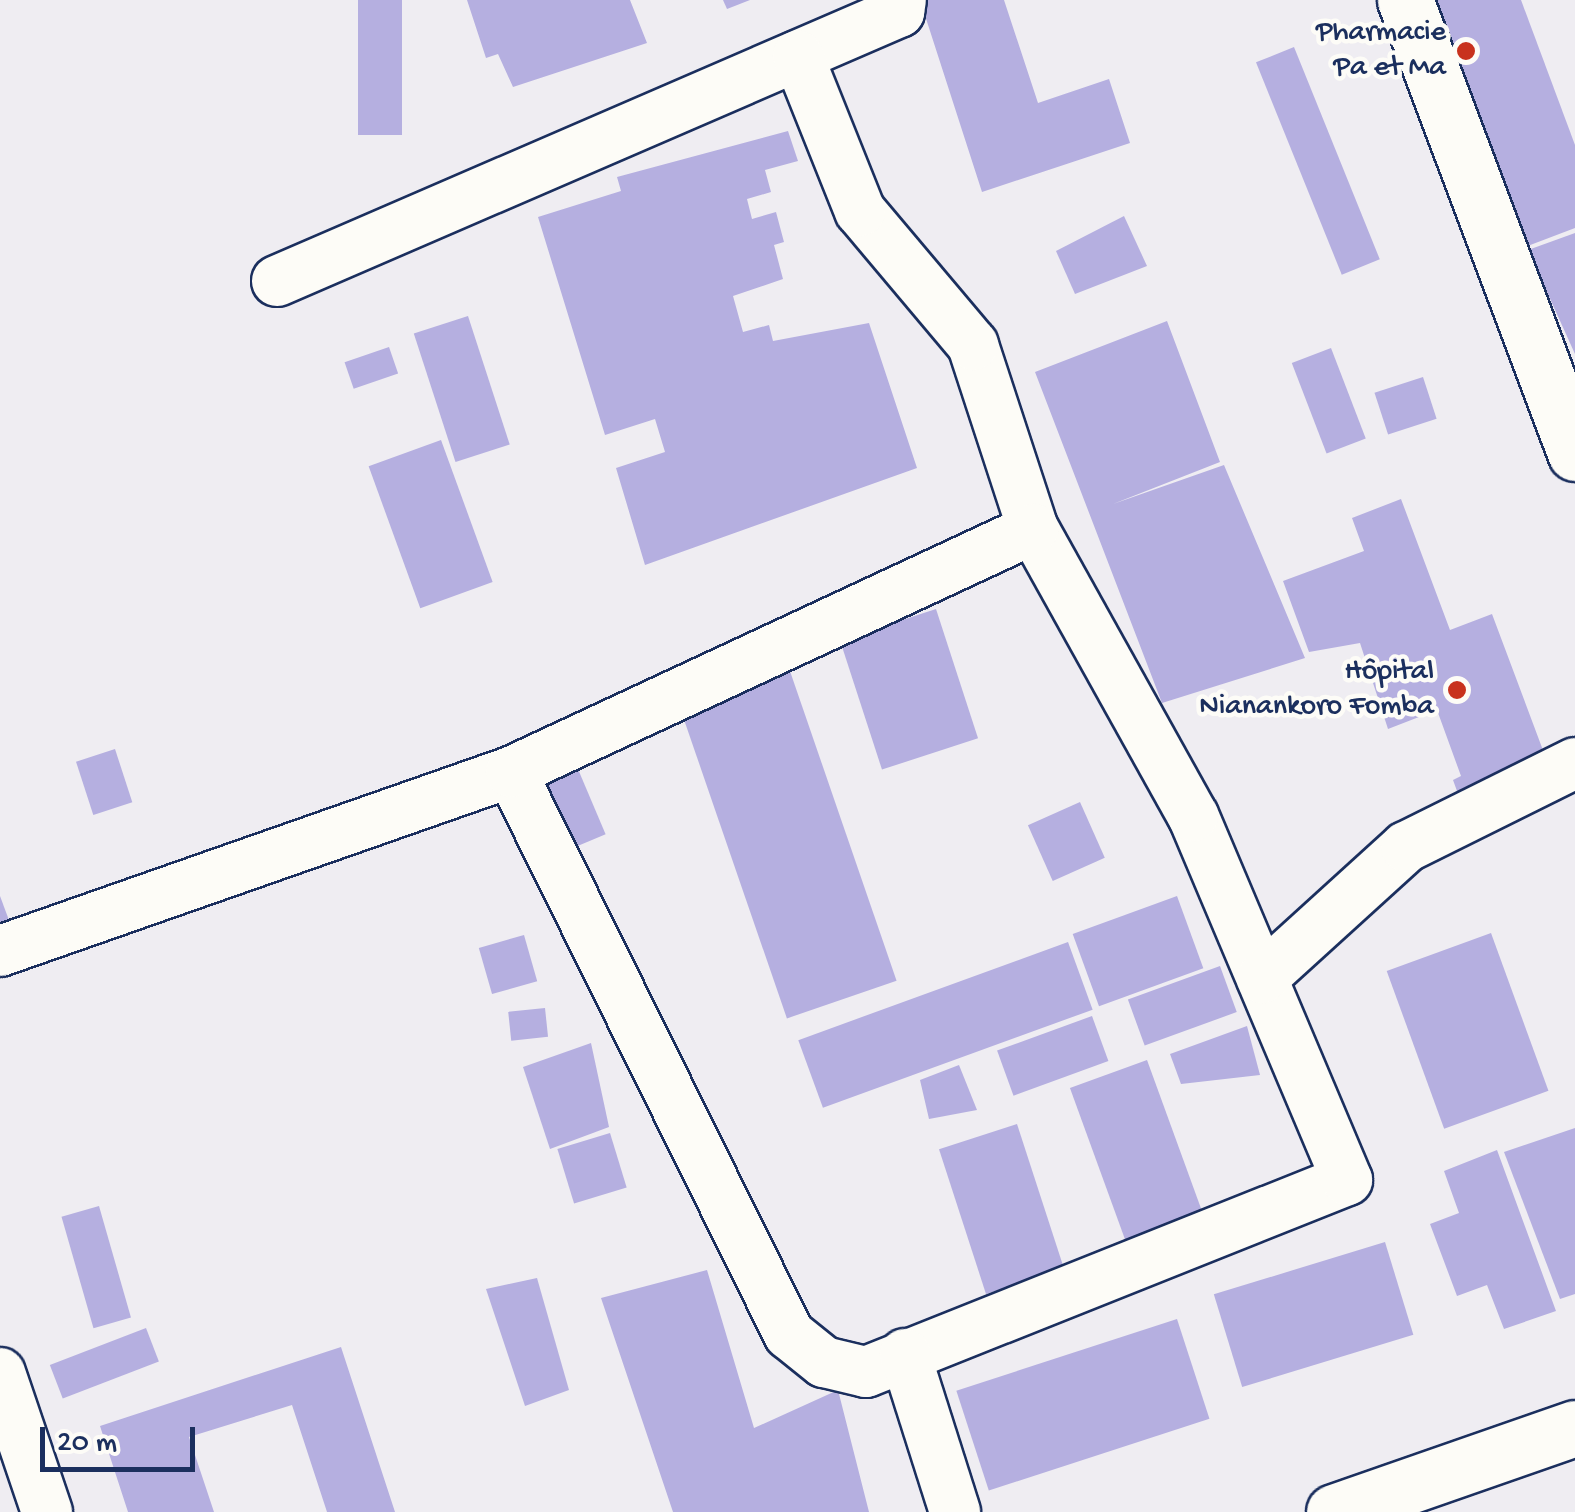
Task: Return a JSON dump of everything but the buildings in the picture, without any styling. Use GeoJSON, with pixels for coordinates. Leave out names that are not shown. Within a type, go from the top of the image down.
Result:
{"type":"FeatureCollection","features":[{"type":"Feature","properties":{"kind":"main road"},"geometry":{"type":"LineString","coordinates":[[1405,0],[1575,453]]}},
{"type":"Feature","properties":{"kind":"main road"},"geometry":{"type":"LineString","coordinates":[[1334,1512],[1575,1428]]}},
{"type":"Feature","properties":{"kind":"street"},"geometry":{"type":"LineString","coordinates":[[277,281],[899,12],[902,0]]}},
{"type":"Feature","properties":{"kind":"street"},"geometry":{"type":"LineString","coordinates":[[512,772],[789,1334],[824,1362],[866,1372],[1347,1180],[1193,816],[1033,530],[973,345],[860,211],[798,56]]}},
{"type":"Feature","properties":{"kind":"street"},"geometry":{"type":"LineString","coordinates":[[0,951],[512,772],[1033,530]]}},
{"type":"Feature","properties":{"kind":"street"},"geometry":{"type":"LineString","coordinates":[[1262,978],[1406,847],[1575,763]]}},
{"type":"Feature","properties":{"kind":"street"},"geometry":{"type":"LineString","coordinates":[[905,1354],[955,1512]]}},
{"type":"Feature","properties":{"kind":"street"},"geometry":{"type":"LineString","coordinates":[[0,1372],[48,1512]]}},
{"type":"Feature","properties":{"kind":"place","name":"Pharmacie Pa et Ma"},"geometry":{"type":"Point","coordinates":[1466,51]}},
{"type":"Feature","properties":{"kind":"place","name":"Hôpital Nianankoro Fomba"},"geometry":{"type":"Point","coordinates":[1457,690]}}]}
